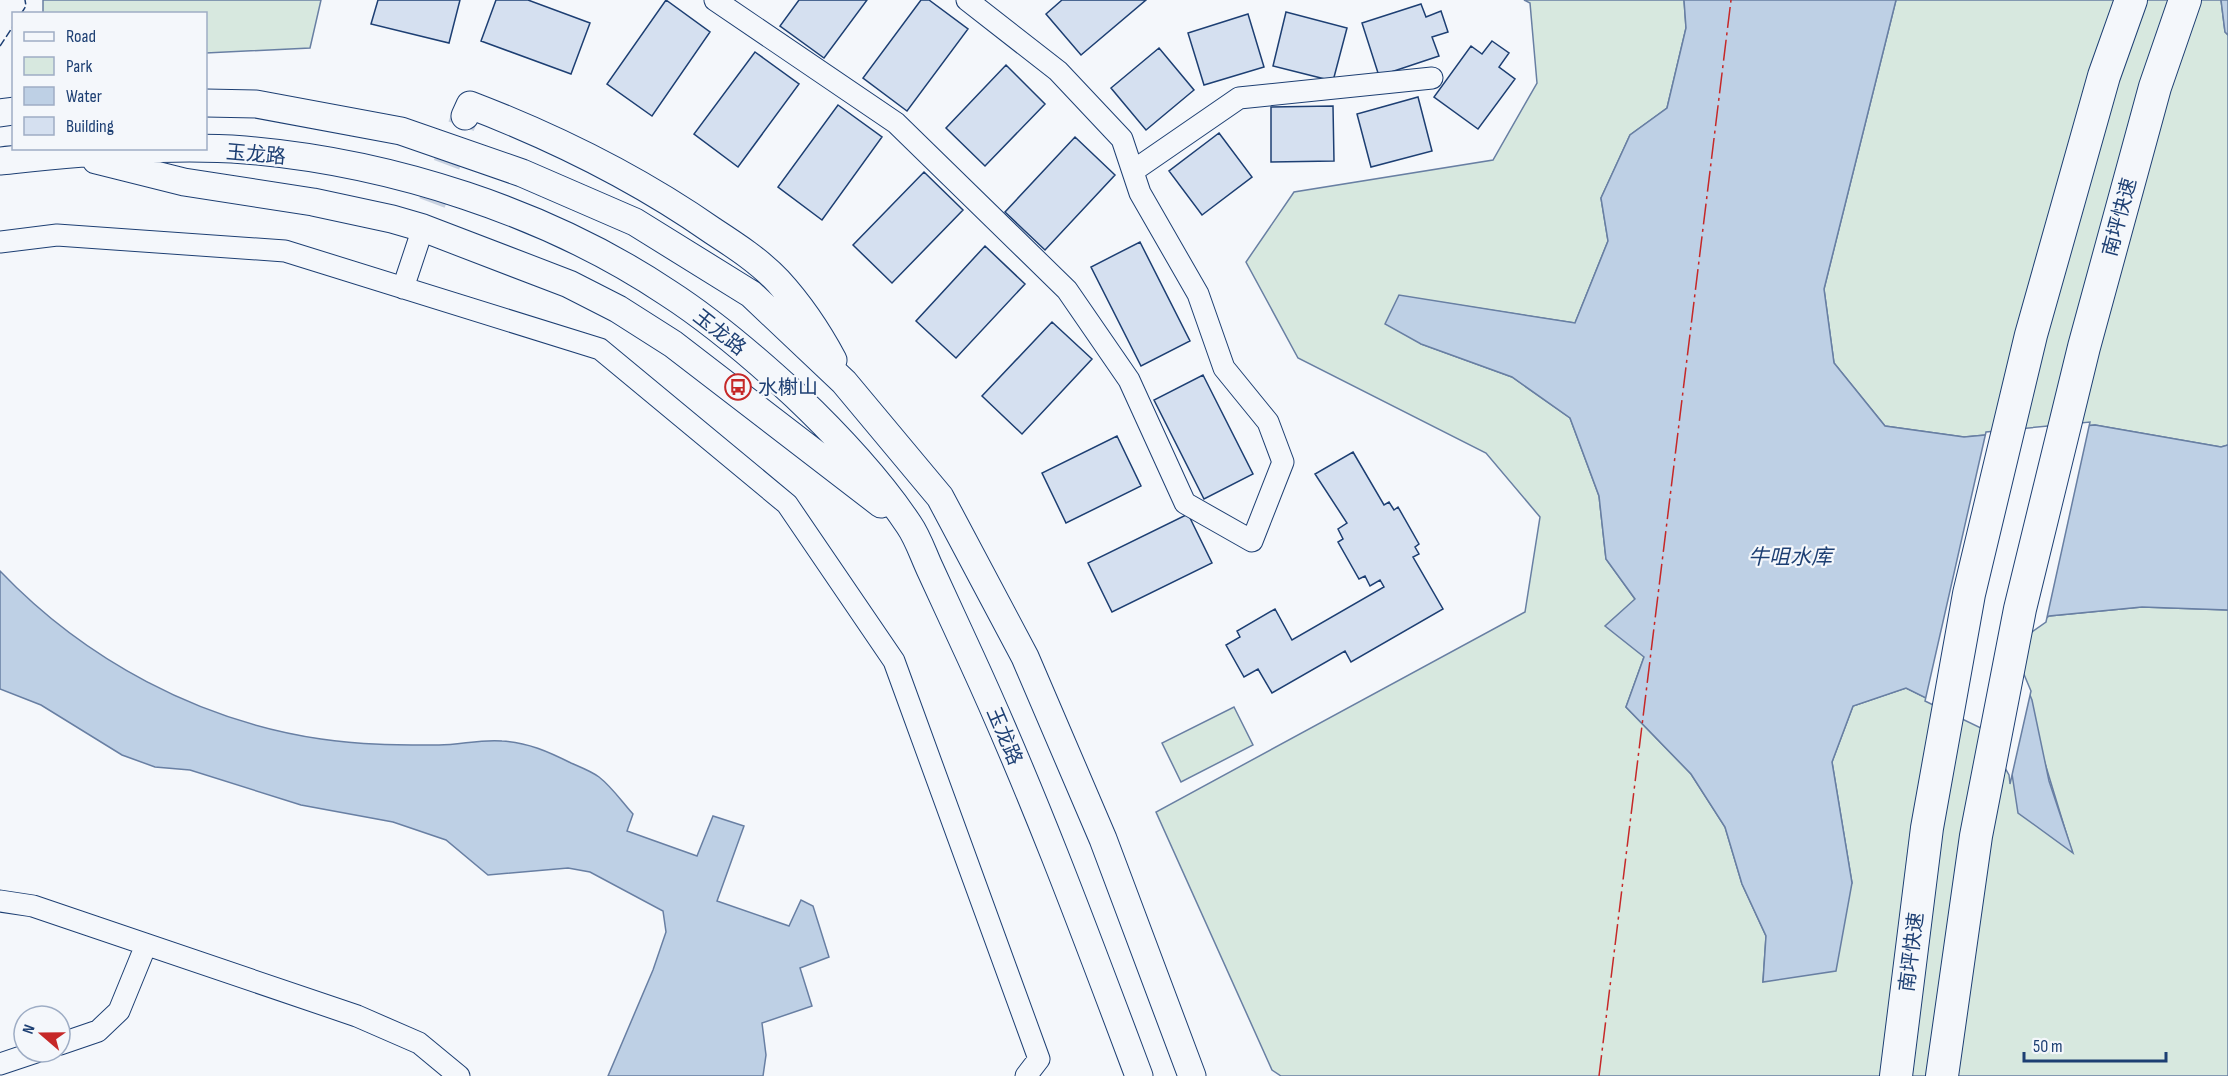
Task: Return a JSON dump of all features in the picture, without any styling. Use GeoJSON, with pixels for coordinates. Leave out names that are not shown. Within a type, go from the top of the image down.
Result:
{"type":"FeatureCollection","features":[{"type":"Feature","properties":{"kind":"highway","name":"南坪快速"},"geometry":{"type":"LineString","coordinates":[[1896,1076],[1927,828],[1969,594],[2031,335],[2104,76],[2131,0]]}},
{"type":"Feature","properties":{"kind":"highway","name":"南坪快速"},"geometry":{"type":"LineString","coordinates":[[1942,1076],[1976,836],[2020,609],[2084,347],[2154,87],[2185,0]]}},
{"type":"Feature","properties":{"kind":"main road"},"geometry":{"type":"LineString","coordinates":[[207,103],[256,104],[401,131],[522,172],[635,222],[750,294],[844,382],[940,497],[1025,657],[1103,839],[1192,1076]]}},
{"type":"Feature","properties":{"kind":"main road"},"geometry":{"type":"LineString","coordinates":[[465,116],[470,105],[539,132],[622,172],[690,214],[752,257],[778,281],[819,334],[844,382]]}},
{"type":"Feature","properties":{"kind":"main road","name":"玉龙路"},"geometry":{"type":"LineString","coordinates":[[0,161],[130,150],[244,150],[320,160],[471,197],[541,225],[614,261],[669,293],[768,370],[865,467],[911,528],[981,679],[1057,858],[1139,1076]]}},
{"type":"Feature","properties":{"kind":"main road"},"geometry":{"type":"LineString","coordinates":[[75,154],[184,182],[313,202],[423,228],[569,284],[618,309],[682,351],[911,528]]}},
{"type":"Feature","properties":{"kind":"main road"},"geometry":{"type":"LineString","coordinates":[[423,228],[432,203]]}},
{"type":"Feature","properties":{"kind":"street"},"geometry":{"type":"LineString","coordinates":[[715,0],[896,123],[1068,290],[1129,380],[1185,504],[1252,541],[1283,462],[1268,422],[1224,368],[1198,294],[1140,193],[1122,139],[1058,71],[967,0]]}},
{"type":"Feature","properties":{"kind":"street"},"geometry":{"type":"LineString","coordinates":[[1133,171],[1239,98],[1432,78]]}},
{"type":"Feature","properties":{"kind":"street"},"geometry":{"type":"LineString","coordinates":[[403,288],[423,228]]}},
{"type":"Feature","properties":{"kind":"street"},"geometry":{"type":"LineString","coordinates":[[0,242],[57,236],[285,251],[600,349],[787,504],[894,661],[1040,1059],[1026,1076]]}},
{"type":"Feature","properties":{"kind":"street"},"geometry":{"type":"LineString","coordinates":[[0,901],[33,906],[357,1016],[419,1043],[459,1076]]}},
{"type":"Feature","properties":{"kind":"street"},"geometry":{"type":"LineString","coordinates":[[72,1040],[98,1031],[119,1011],[146,945]]}},
{"type":"Feature","properties":{"kind":"green space"},"geometry":{"type":"Polygon","coordinates":[[[43,0],[321,0],[310,48],[207,53],[207,12],[43,12],[43,0]]]}},
{"type":"Feature","properties":{"kind":"green space"},"geometry":{"type":"Polygon","coordinates":[[[1524,0],[1684,0],[1686,28],[1667,108],[1630,135],[1601,198],[1608,241],[1575,323],[1399,296],[1421,344],[1512,377],[1570,418],[1599,496],[1606,559],[1635,599],[1644,657],[1626,707],[1691,774],[1725,827],[1742,884],[1766,936],[1763,981],[1852,883],[1832,762],[1853,706],[1906,688],[1985,727],[2072,852],[2009,645],[2049,616],[2142,607],[2228,610],[2228,1076],[1281,1076],[1272,1070],[1156,812],[1525,612],[1540,517],[1486,453],[1298,358],[1246,262],[1294,192],[1493,160],[1537,83],[1530,3],[1524,0]]]}},
{"type":"Feature","properties":{"kind":"green space"},"geometry":{"type":"Polygon","coordinates":[[[1896,0],[2221,0],[2225,32],[2228,35],[2228,445],[2221,447],[2095,425],[1964,437],[1885,426],[1834,363],[1824,289],[1896,0]]]}},
{"type":"Feature","properties":{"kind":"green space"},"geometry":{"type":"Polygon","coordinates":[[[1234,707],[1253,745],[1181,782],[1162,743],[1234,707]]]}},
{"type":"Feature","properties":{"kind":"water","name":"牛咀水库"},"geometry":{"type":"Polygon","coordinates":[[[1684,0],[1896,0],[1824,289],[1834,363],[1885,426],[1964,437],[2095,425],[2221,447],[2228,445],[2228,610],[2142,607],[2049,616],[2009,645],[2032,700],[2049,781],[2073,853],[2018,813],[2012,774],[1985,727],[1906,688],[1853,706],[1832,762],[1852,883],[1836,971],[1763,982],[1766,936],[1742,884],[1725,827],[1691,774],[1626,707],[1644,657],[1605,626],[1635,599],[1606,559],[1599,496],[1570,418],[1512,377],[1421,344],[1385,324],[1399,295],[1575,323],[1608,241],[1601,198],[1630,135],[1667,108],[1686,28],[1684,0]]]}},
{"type":"Feature","properties":{"kind":"water"},"geometry":{"type":"Polygon","coordinates":[[[2221,0],[2228,0],[2228,35],[2225,32],[2221,0]]]}},
{"type":"Feature","properties":{"kind":"water"},"geometry":{"type":"Polygon","coordinates":[[[0,571],[33,603],[107,659],[147,682],[231,718],[321,739],[394,745],[494,741],[511,742],[546,751],[585,769],[604,781],[633,814],[627,831],[697,856],[713,816],[744,826],[717,901],[789,926],[801,900],[813,906],[829,957],[800,968],[812,1006],[762,1023],[766,1055],[763,1076],[608,1076],[653,970],[666,932],[663,911],[590,872],[568,868],[488,875],[446,840],[393,822],[301,805],[190,770],[155,767],[122,755],[41,705],[0,689],[0,571]]]}},
{"type":"Feature","properties":{"kind":"pier"},"geometry":{"type":"Polygon","coordinates":[[[2090,422],[2046,622],[2012,646],[2031,691],[2010,784],[2009,775],[1983,729],[1925,701],[1986,432],[2090,422]]]}},
{"type":"Feature","properties":{"kind":"building"},"geometry":{"type":"Polygon","coordinates":[[[378,0],[460,0],[449,43],[371,24],[378,0]]]}},
{"type":"Feature","properties":{"kind":"building"},"geometry":{"type":"Polygon","coordinates":[[[496,0],[528,0],[590,23],[571,74],[481,41],[496,0]]]}},
{"type":"Feature","properties":{"kind":"building"},"geometry":{"type":"Polygon","coordinates":[[[666,0],[710,32],[652,116],[607,84],[666,0]]]}},
{"type":"Feature","properties":{"kind":"building"},"geometry":{"type":"Polygon","coordinates":[[[799,0],[867,0],[824,58],[780,26],[799,0]]]}},
{"type":"Feature","properties":{"kind":"building"},"geometry":{"type":"Polygon","coordinates":[[[921,0],[929,0],[968,29],[907,111],[863,78],[921,0]]]}},
{"type":"Feature","properties":{"kind":"building"},"geometry":{"type":"Polygon","coordinates":[[[1062,0],[1146,0],[1081,55],[1046,14],[1062,0]]]}},
{"type":"Feature","properties":{"kind":"building"},"geometry":{"type":"Polygon","coordinates":[[[1421,4],[1426,17],[1441,11],[1448,32],[1432,37],[1439,56],[1379,76],[1362,23],[1421,4]]]}},
{"type":"Feature","properties":{"kind":"building"},"geometry":{"type":"Polygon","coordinates":[[[1286,12],[1347,28],[1333,81],[1273,66],[1286,12]]]}},
{"type":"Feature","properties":{"kind":"building"},"geometry":{"type":"Polygon","coordinates":[[[1248,14],[1264,67],[1204,85],[1188,33],[1248,14]]]}},
{"type":"Feature","properties":{"kind":"building"},"geometry":{"type":"Polygon","coordinates":[[[1492,41],[1509,53],[1499,67],[1515,79],[1478,129],[1434,97],[1471,46],[1482,54],[1492,41]]]}},
{"type":"Feature","properties":{"kind":"building"},"geometry":{"type":"Polygon","coordinates":[[[1159,48],[1194,90],[1146,130],[1111,88],[1159,48]]]}},
{"type":"Feature","properties":{"kind":"building"},"geometry":{"type":"Polygon","coordinates":[[[755,52],[799,84],[738,167],[694,134],[755,52]]]}},
{"type":"Feature","properties":{"kind":"building"},"geometry":{"type":"Polygon","coordinates":[[[1006,65],[1045,104],[985,166],[946,128],[1006,65]]]}},
{"type":"Feature","properties":{"kind":"building"},"geometry":{"type":"Polygon","coordinates":[[[1418,97],[1432,151],[1371,167],[1357,114],[1418,97]]]}},
{"type":"Feature","properties":{"kind":"building"},"geometry":{"type":"Polygon","coordinates":[[[838,105],[882,137],[822,220],[778,187],[838,105]]]}},
{"type":"Feature","properties":{"kind":"building"},"geometry":{"type":"Polygon","coordinates":[[[1333,106],[1334,161],[1271,162],[1271,107],[1333,106]]]}},
{"type":"Feature","properties":{"kind":"building"},"geometry":{"type":"Polygon","coordinates":[[[1219,133],[1252,177],[1202,215],[1169,171],[1219,133]]]}},
{"type":"Feature","properties":{"kind":"building"},"geometry":{"type":"Polygon","coordinates":[[[1075,137],[1115,175],[1045,250],[1005,212],[1075,137]]]}},
{"type":"Feature","properties":{"kind":"building"},"geometry":{"type":"Polygon","coordinates":[[[924,172],[963,210],[892,283],[853,245],[924,172]]]}},
{"type":"Feature","properties":{"kind":"building"},"geometry":{"type":"Polygon","coordinates":[[[1140,242],[1190,341],[1141,366],[1091,267],[1140,242]]]}},
{"type":"Feature","properties":{"kind":"building"},"geometry":{"type":"Polygon","coordinates":[[[985,246],[1025,284],[956,358],[916,321],[985,246]]]}},
{"type":"Feature","properties":{"kind":"building"},"geometry":{"type":"Polygon","coordinates":[[[1052,322],[1092,359],[1022,434],[982,396],[1052,322]]]}},
{"type":"Feature","properties":{"kind":"building"},"geometry":{"type":"Polygon","coordinates":[[[1203,375],[1253,474],[1204,499],[1154,400],[1203,375]]]}},
{"type":"Feature","properties":{"kind":"building"},"geometry":{"type":"Polygon","coordinates":[[[1117,436],[1141,486],[1066,523],[1042,473],[1117,436]]]}},
{"type":"Feature","properties":{"kind":"building"},"geometry":{"type":"Polygon","coordinates":[[[1353,452],[1384,505],[1389,502],[1394,510],[1398,507],[1419,544],[1415,547],[1419,554],[1413,557],[1443,609],[1351,662],[1345,651],[1272,693],[1258,669],[1244,677],[1226,645],[1240,637],[1237,631],[1275,609],[1292,640],[1384,587],[1380,580],[1370,586],[1365,576],[1359,579],[1338,542],[1343,539],[1338,529],[1347,523],[1315,474],[1353,452]]]}},
{"type":"Feature","properties":{"kind":"building"},"geometry":{"type":"Polygon","coordinates":[[[1188,514],[1212,563],[1112,612],[1088,563],[1188,514]]]}},
{"type":"Feature","properties":{"kind":"tunnel"},"geometry":{"type":"LineString","coordinates":[[432,203],[465,116]]}},
{"type":"Feature","properties":{"kind":"fence"},"geometry":{"type":"LineString","coordinates":[[22,12],[26,6],[25,0]]}},
{"type":"Feature","properties":{"kind":"fence"},"geometry":{"type":"LineString","coordinates":[[0,46],[12,28]]}},
{"type":"Feature","properties":{"kind":"power"},"geometry":{"type":"LineString","coordinates":[[1599,1076],[1731,0]]}},
{"type":"Feature","properties":{"kind":"place","name":"水榭山"},"geometry":{"type":"Point","coordinates":[738,387]}}]}
